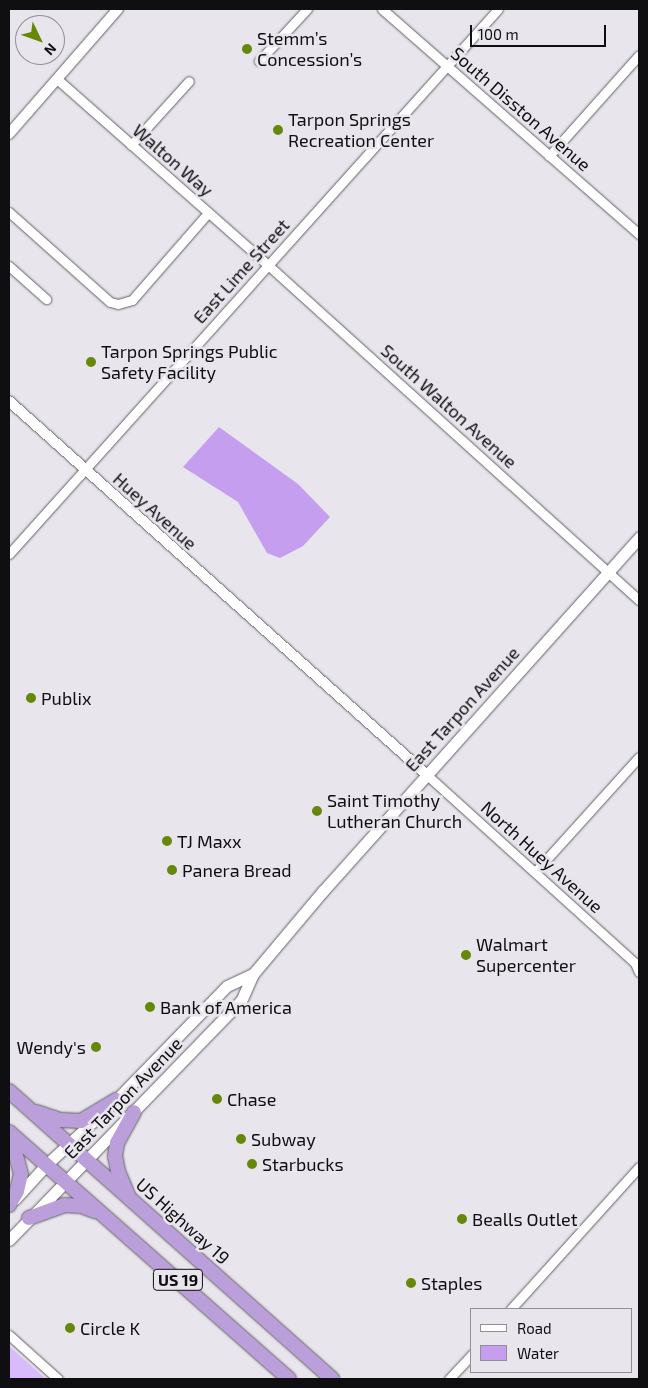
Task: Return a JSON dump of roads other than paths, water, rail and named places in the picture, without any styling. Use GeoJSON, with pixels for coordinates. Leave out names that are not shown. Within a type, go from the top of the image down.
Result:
{"type":"FeatureCollection","features":[{"type":"Feature","properties":{"kind":"highway","name":"US Highway 19"},"geometry":{"type":"LineString","coordinates":[[9,1092],[332,1379]]}},
{"type":"Feature","properties":{"kind":"highway"},"geometry":{"type":"LineString","coordinates":[[28,1108],[61,1120],[80,1121],[86,1120],[116,1100]]}},
{"type":"Feature","properties":{"kind":"highway"},"geometry":{"type":"LineString","coordinates":[[129,1198],[118,1171],[115,1156],[117,1143],[134,1112]]}},
{"type":"Feature","properties":{"kind":"highway"},"geometry":{"type":"LineString","coordinates":[[9,1132],[21,1174],[17,1191],[9,1206]]}},
{"type":"Feature","properties":{"kind":"highway","name":"US 19"},"geometry":{"type":"LineString","coordinates":[[9,1132],[289,1379]]}},
{"type":"Feature","properties":{"kind":"highway"},"geometry":{"type":"LineString","coordinates":[[30,1218],[64,1205],[81,1206],[101,1214]]}},
{"type":"Feature","properties":{"kind":"main road","name":"East Tarpon Avenue"},"geometry":{"type":"LineString","coordinates":[[9,1240],[87,1162],[241,1001],[254,974],[323,891],[639,537]]}},
{"type":"Feature","properties":{"kind":"main road","name":"East Tarpon Avenue"},"geometry":{"type":"LineString","coordinates":[[9,1206],[46,1165],[116,1100],[227,986],[254,974]]}},
{"type":"Feature","properties":{"kind":"street"},"geometry":{"type":"LineString","coordinates":[[9,134],[118,9]]}},
{"type":"Feature","properties":{"kind":"street"},"geometry":{"type":"LineString","coordinates":[[259,61],[307,9]]}},
{"type":"Feature","properties":{"kind":"street","name":"South Disston Avenue"},"geometry":{"type":"LineString","coordinates":[[382,9],[639,234]]}},
{"type":"Feature","properties":{"kind":"street","name":"East Lime Street"},"geometry":{"type":"LineString","coordinates":[[9,554],[498,9]]}},
{"type":"Feature","properties":{"kind":"street"},"geometry":{"type":"LineString","coordinates":[[549,156],[639,55]]}},
{"type":"Feature","properties":{"kind":"street","name":"Walton Way"},"geometry":{"type":"LineString","coordinates":[[57,79],[268,265]]}},
{"type":"Feature","properties":{"kind":"street"},"geometry":{"type":"LineString","coordinates":[[131,145],[190,81]]}},
{"type":"Feature","properties":{"kind":"street"},"geometry":{"type":"LineString","coordinates":[[9,212],[110,302],[118,304],[132,300],[208,213]]}},
{"type":"Feature","properties":{"kind":"street","name":"South Walton Avenue"},"geometry":{"type":"LineString","coordinates":[[268,265],[639,600]]}},
{"type":"Feature","properties":{"kind":"street"},"geometry":{"type":"LineString","coordinates":[[9,266],[46,299]]}},
{"type":"Feature","properties":{"kind":"street","name":"Huey Avenue"},"geometry":{"type":"LineString","coordinates":[[9,401],[427,776]]}},
{"type":"Feature","properties":{"kind":"street"},"geometry":{"type":"LineString","coordinates":[[535,872],[639,757]]}},
{"type":"Feature","properties":{"kind":"street","name":"North Huey Avenue"},"geometry":{"type":"LineString","coordinates":[[427,776],[635,962],[639,972]]}},
{"type":"Feature","properties":{"kind":"street"},"geometry":{"type":"LineString","coordinates":[[512,1308],[639,1167]]}},
{"type":"Feature","properties":{"kind":"street"},"geometry":{"type":"LineString","coordinates":[[9,1335],[58,1379]]}},
{"type":"Feature","properties":{"kind":"street"},"geometry":{"type":"LineString","coordinates":[[449,1379],[470,1356]]}},
{"type":"Feature","properties":{"kind":"water"},"geometry":{"type":"Polygon","coordinates":[[[219,427],[298,484],[330,517],[303,546],[280,558],[267,553],[238,502],[183,467],[219,427]]]}},
{"type":"Feature","properties":{"kind":"place","name":"Stemm’s Concession’s"},"geometry":{"type":"Point","coordinates":[247,49]}},
{"type":"Feature","properties":{"kind":"place","name":"Tarpon Springs Recreation Center"},"geometry":{"type":"Point","coordinates":[278,130]}},
{"type":"Feature","properties":{"kind":"place","name":"Tarpon Springs Public Safety Facility"},"geometry":{"type":"Point","coordinates":[91,362]}},
{"type":"Feature","properties":{"kind":"place","name":"Publix"},"geometry":{"type":"Point","coordinates":[31,698]}},
{"type":"Feature","properties":{"kind":"place","name":"Saint Timothy Lutheran Church"},"geometry":{"type":"Point","coordinates":[317,811]}},
{"type":"Feature","properties":{"kind":"place","name":"TJ Maxx"},"geometry":{"type":"Point","coordinates":[167,841]}},
{"type":"Feature","properties":{"kind":"place","name":"Panera Bread"},"geometry":{"type":"Point","coordinates":[172,870]}},
{"type":"Feature","properties":{"kind":"place","name":"Walmart Supercenter"},"geometry":{"type":"Point","coordinates":[466,955]}},
{"type":"Feature","properties":{"kind":"place","name":"Bank of America"},"geometry":{"type":"Point","coordinates":[150,1007]}},
{"type":"Feature","properties":{"kind":"place","name":"Wendy's"},"geometry":{"type":"Point","coordinates":[96,1047]}},
{"type":"Feature","properties":{"kind":"place","name":"Chase"},"geometry":{"type":"Point","coordinates":[217,1099]}},
{"type":"Feature","properties":{"kind":"place","name":"Subway"},"geometry":{"type":"Point","coordinates":[241,1139]}},
{"type":"Feature","properties":{"kind":"place","name":"Starbucks"},"geometry":{"type":"Point","coordinates":[252,1164]}},
{"type":"Feature","properties":{"kind":"place","name":"Bealls Outlet"},"geometry":{"type":"Point","coordinates":[462,1219]}},
{"type":"Feature","properties":{"kind":"place","name":"Staples"},"geometry":{"type":"Point","coordinates":[411,1283]}},
{"type":"Feature","properties":{"kind":"place","name":"Circle K"},"geometry":{"type":"Point","coordinates":[70,1328]}}]}
